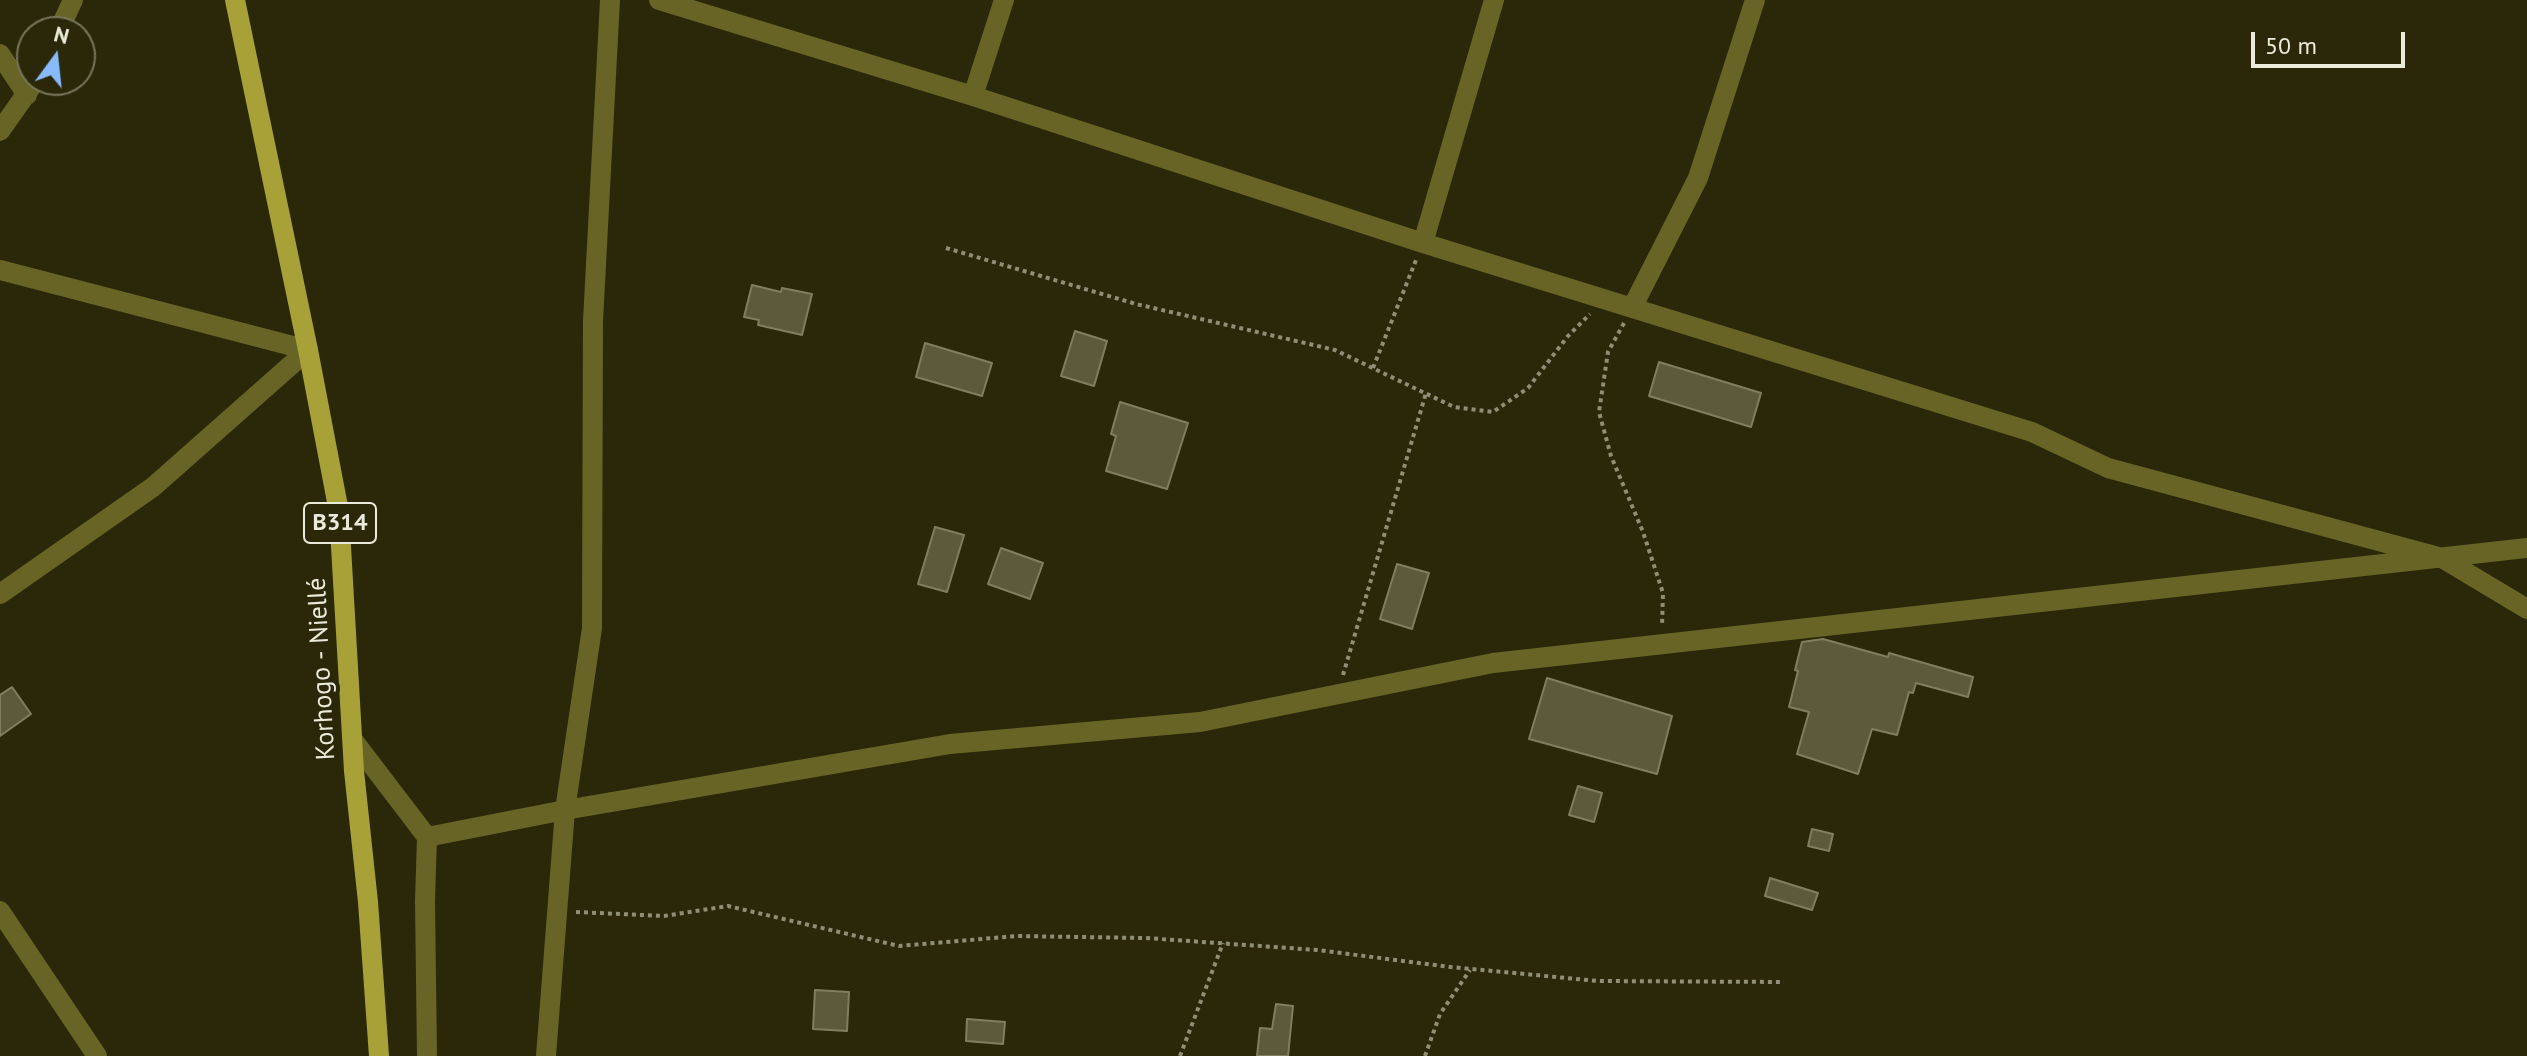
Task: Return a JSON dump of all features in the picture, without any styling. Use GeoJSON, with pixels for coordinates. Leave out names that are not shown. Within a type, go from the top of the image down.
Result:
{"type":"FeatureCollection","features":[{"type":"Feature","properties":{"kind":"main road","name":"Korhogo - Niellé"},"geometry":{"type":"LineString","coordinates":[[235,0],[339,512],[353,740],[379,1056]]}},
{"type":"Feature","properties":{"kind":"street"},"geometry":{"type":"LineString","coordinates":[[546,1056],[565,810],[592,628],[593,321],[610,0]]}},
{"type":"Feature","properties":{"kind":"street"},"geometry":{"type":"LineString","coordinates":[[659,0],[973,96],[1423,243],[2032,432],[2108,468],[2442,558],[2527,609]]}},
{"type":"Feature","properties":{"kind":"street"},"geometry":{"type":"LineString","coordinates":[[973,96],[1004,0]]}},
{"type":"Feature","properties":{"kind":"street"},"geometry":{"type":"LineString","coordinates":[[1423,243],[1494,0]]}},
{"type":"Feature","properties":{"kind":"street"},"geometry":{"type":"LineString","coordinates":[[1633,306],[1698,178],[1755,0]]}},
{"type":"Feature","properties":{"kind":"street"},"geometry":{"type":"LineString","coordinates":[[0,54],[16,72]]}},
{"type":"Feature","properties":{"kind":"street"},"geometry":{"type":"LineString","coordinates":[[0,131],[25,96]]}},
{"type":"Feature","properties":{"kind":"street"},"geometry":{"type":"LineString","coordinates":[[0,270],[308,350]]}},
{"type":"Feature","properties":{"kind":"street"},"geometry":{"type":"LineString","coordinates":[[0,594],[153,487],[308,350]]}},
{"type":"Feature","properties":{"kind":"street"},"geometry":{"type":"LineString","coordinates":[[427,837],[565,810],[950,744],[1200,722],[1493,663],[2527,548]]}},
{"type":"Feature","properties":{"kind":"street"},"geometry":{"type":"LineString","coordinates":[[353,740],[427,837],[427,1056]]}},
{"type":"Feature","properties":{"kind":"street"},"geometry":{"type":"LineString","coordinates":[[0,911],[97,1056]]}},
{"type":"Feature","properties":{"kind":"path"},"geometry":{"type":"LineString","coordinates":[[1373,368],[1423,243]]}},
{"type":"Feature","properties":{"kind":"path"},"geometry":{"type":"LineString","coordinates":[[946,248],[1136,304],[1335,350],[1454,407],[1493,412],[1528,388],[1568,336],[1605,297]]}},
{"type":"Feature","properties":{"kind":"path"},"geometry":{"type":"LineString","coordinates":[[1633,306],[1608,352],[1599,412],[1611,456],[1643,532],[1663,593],[1661,645]]}},
{"type":"Feature","properties":{"kind":"path"},"geometry":{"type":"LineString","coordinates":[[1337,695],[1426,393]]}},
{"type":"Feature","properties":{"kind":"path"},"geometry":{"type":"LineString","coordinates":[[558,911],[664,916],[728,906],[899,946],[1017,936],[1146,938],[1317,950],[1598,981],[1784,982]]}},
{"type":"Feature","properties":{"kind":"path"},"geometry":{"type":"LineString","coordinates":[[1180,1056],[1223,943]]}},
{"type":"Feature","properties":{"kind":"path"},"geometry":{"type":"LineString","coordinates":[[1425,1056],[1440,1014],[1471,969]]}},
{"type":"Feature","properties":{"kind":"building"},"geometry":{"type":"Polygon","coordinates":[[[752,285],[781,292],[782,288],[812,294],[802,335],[758,325],[759,320],[744,317],[752,285]]]}},
{"type":"Feature","properties":{"kind":"building"},"geometry":{"type":"Polygon","coordinates":[[[1075,331],[1107,341],[1094,386],[1061,376],[1075,331]]]}},
{"type":"Feature","properties":{"kind":"building"},"geometry":{"type":"Polygon","coordinates":[[[925,343],[992,363],[982,396],[916,377],[925,343]]]}},
{"type":"Feature","properties":{"kind":"building"},"geometry":{"type":"Polygon","coordinates":[[[1659,362],[1761,393],[1751,427],[1649,396],[1659,362]]]}},
{"type":"Feature","properties":{"kind":"building"},"geometry":{"type":"Polygon","coordinates":[[[1120,402],[1188,423],[1167,489],[1106,471],[1116,436],[1111,434],[1120,402]]]}},
{"type":"Feature","properties":{"kind":"building"},"geometry":{"type":"Polygon","coordinates":[[[935,527],[964,535],[947,592],[918,584],[935,527]]]}},
{"type":"Feature","properties":{"kind":"building"},"geometry":{"type":"Polygon","coordinates":[[[1001,548],[1043,563],[1030,599],[988,584],[1001,548]]]}},
{"type":"Feature","properties":{"kind":"building"},"geometry":{"type":"Polygon","coordinates":[[[1397,564],[1429,573],[1412,629],[1380,619],[1397,564]]]}},
{"type":"Feature","properties":{"kind":"building"},"geometry":{"type":"Polygon","coordinates":[[[1823,639],[1888,657],[1889,653],[1973,677],[1968,697],[1916,683],[1913,693],[1909,692],[1897,735],[1872,729],[1858,774],[1797,754],[1809,712],[1789,707],[1798,671],[1795,670],[1802,642],[1823,639]]]}},
{"type":"Feature","properties":{"kind":"building"},"geometry":{"type":"Polygon","coordinates":[[[1547,678],[1672,716],[1657,774],[1529,739],[1547,678]]]}},
{"type":"Feature","properties":{"kind":"building"},"geometry":{"type":"Polygon","coordinates":[[[12,687],[31,714],[0,736],[0,695],[12,687]]]}},
{"type":"Feature","properties":{"kind":"building"},"geometry":{"type":"Polygon","coordinates":[[[1578,786],[1602,793],[1594,822],[1569,815],[1578,786]]]}},
{"type":"Feature","properties":{"kind":"building"},"geometry":{"type":"Polygon","coordinates":[[[1812,829],[1833,834],[1829,851],[1808,846],[1812,829]]]}},
{"type":"Feature","properties":{"kind":"building"},"geometry":{"type":"Polygon","coordinates":[[[1770,878],[1818,893],[1812,910],[1765,896],[1770,878]]]}},
{"type":"Feature","properties":{"kind":"building"},"geometry":{"type":"Polygon","coordinates":[[[815,990],[849,992],[847,1031],[813,1029],[815,990]]]}},
{"type":"Feature","properties":{"kind":"building"},"geometry":{"type":"Polygon","coordinates":[[[1276,1004],[1293,1006],[1288,1056],[1257,1056],[1260,1028],[1272,1029],[1276,1004]]]}},
{"type":"Feature","properties":{"kind":"building"},"geometry":{"type":"Polygon","coordinates":[[[967,1019],[1005,1022],[1003,1044],[966,1041],[967,1019]]]}}]}
